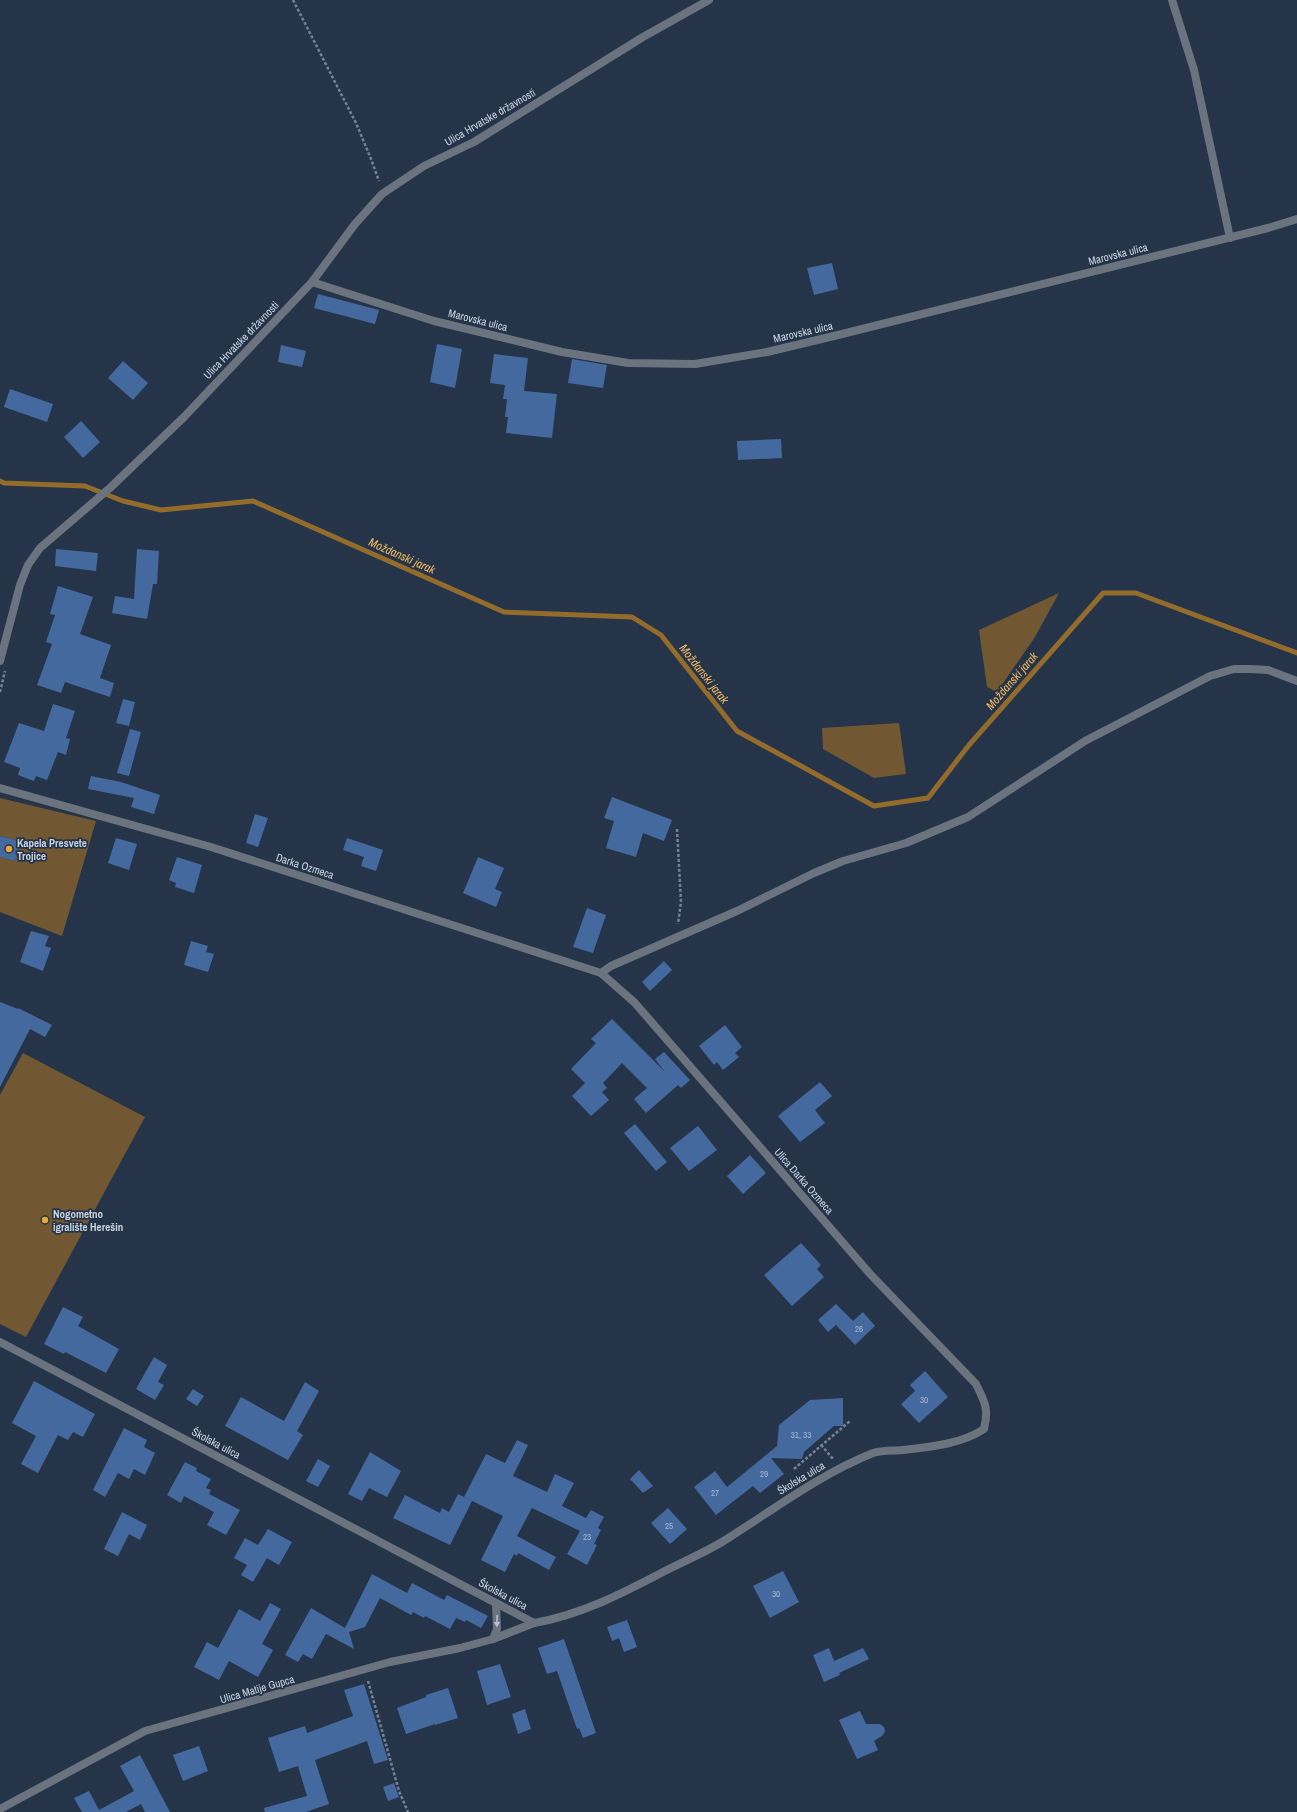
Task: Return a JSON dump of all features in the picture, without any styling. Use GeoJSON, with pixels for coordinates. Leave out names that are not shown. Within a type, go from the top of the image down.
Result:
{"type":"FeatureCollection","features":[{"type":"Feature","properties":{"kind":"street","name":"Ulica Hrvatske državnosti"},"geometry":{"type":"LineString","coordinates":[[0,661],[20,585],[28,565],[40,548],[111,487],[184,417],[312,282],[355,224],[382,194],[424,166],[474,142],[643,37],[710,0]]}},
{"type":"Feature","properties":{"kind":"street"},"geometry":{"type":"LineString","coordinates":[[1172,0],[1194,70],[1230,238]]}},
{"type":"Feature","properties":{"kind":"street","name":"Marovska ulica"},"geometry":{"type":"LineString","coordinates":[[312,282],[434,321],[562,352],[628,363],[695,364],[767,352],[1230,238],[1297,219]]}},
{"type":"Feature","properties":{"kind":"street"},"geometry":{"type":"LineString","coordinates":[[601,973],[612,966],[737,911],[814,873],[843,861],[906,843],[968,817],[1086,741],[1210,676],[1234,669],[1251,669],[1268,670],[1297,681]]}},
{"type":"Feature","properties":{"kind":"street","name":"Darka Ozmeca"},"geometry":{"type":"LineString","coordinates":[[0,788],[211,847],[601,973]]}},
{"type":"Feature","properties":{"kind":"street","name":"Ulica Darka Ozmeca"},"geometry":{"type":"LineString","coordinates":[[601,973],[635,1003],[871,1275],[976,1384],[986,1405]]}},
{"type":"Feature","properties":{"kind":"street","name":"Školska ulica"},"geometry":{"type":"LineString","coordinates":[[0,1342],[534,1624],[580,1612],[620,1594],[721,1542],[806,1486],[875,1452],[950,1442],[974,1436],[984,1429],[986,1420],[986,1405]]}},
{"type":"Feature","properties":{"kind":"street"},"geometry":{"type":"LineString","coordinates":[[493,1639],[497,1629],[496,1603]]}},
{"type":"Feature","properties":{"kind":"street","name":"Ulica Matije Gupca"},"geometry":{"type":"LineString","coordinates":[[0,1809],[145,1731],[390,1662],[460,1648],[493,1639],[534,1624]]}},
{"type":"Feature","properties":{"kind":"path"},"geometry":{"type":"LineString","coordinates":[[293,0],[356,123],[375,170],[382,194]]}},
{"type":"Feature","properties":{"kind":"path"},"geometry":{"type":"LineString","coordinates":[[672,940],[678,923],[681,902],[677,829]]}},
{"type":"Feature","properties":{"kind":"path"},"geometry":{"type":"LineString","coordinates":[[794,1469],[850,1421]]}},
{"type":"Feature","properties":{"kind":"path"},"geometry":{"type":"LineString","coordinates":[[821,1445],[841,1468]]}},
{"type":"Feature","properties":{"kind":"path"},"geometry":{"type":"LineString","coordinates":[[364,1669],[399,1791],[408,1812]]}},
{"type":"Feature","properties":{"kind":"shaded area"},"geometry":{"type":"Polygon","coordinates":[[[1059,593],[1035,637],[997,692],[987,687],[979,630],[1059,593]]]}},
{"type":"Feature","properties":{"kind":"shaded area"},"geometry":{"type":"Polygon","coordinates":[[[899,723],[906,774],[874,778],[823,749],[822,728],[899,723]]]}},
{"type":"Feature","properties":{"kind":"shaded area"},"geometry":{"type":"Polygon","coordinates":[[[0,798],[96,821],[62,936],[0,912],[0,857],[15,861],[20,841],[0,836],[0,798]]]}},
{"type":"Feature","properties":{"kind":"shaded area","name":"Nogometno igralište Herešin"},"geometry":{"type":"Polygon","coordinates":[[[23,1053],[145,1117],[26,1337],[0,1324],[0,1095],[23,1053]]]}},
{"type":"Feature","properties":{"kind":"building"},"geometry":{"type":"Polygon","coordinates":[[[832,263],[838,289],[814,295],[807,268],[832,263]]]}},
{"type":"Feature","properties":{"kind":"building"},"geometry":{"type":"Polygon","coordinates":[[[318,294],[379,310],[375,324],[314,308],[318,294]]]}},
{"type":"Feature","properties":{"kind":"building"},"geometry":{"type":"Polygon","coordinates":[[[437,344],[462,349],[455,388],[430,382],[437,344]]]}},
{"type":"Feature","properties":{"kind":"building"},"geometry":{"type":"Polygon","coordinates":[[[281,345],[306,351],[302,367],[278,362],[281,345]]]}},
{"type":"Feature","properties":{"kind":"building"},"geometry":{"type":"Polygon","coordinates":[[[494,354],[528,358],[524,391],[557,394],[552,438],[506,433],[508,417],[505,417],[507,399],[503,399],[505,385],[490,383],[494,354]]]}},
{"type":"Feature","properties":{"kind":"building"},"geometry":{"type":"Polygon","coordinates":[[[572,359],[607,365],[603,388],[568,383],[572,359]]]}},
{"type":"Feature","properties":{"kind":"building"},"geometry":{"type":"Polygon","coordinates":[[[123,361],[148,383],[133,400],[108,378],[123,361]]]}},
{"type":"Feature","properties":{"kind":"building"},"geometry":{"type":"Polygon","coordinates":[[[10,389],[53,404],[47,422],[4,407],[10,389]]]}},
{"type":"Feature","properties":{"kind":"building"},"geometry":{"type":"Polygon","coordinates":[[[81,421],[100,442],[83,458],[64,437],[81,421]]]}},
{"type":"Feature","properties":{"kind":"building"},"geometry":{"type":"Polygon","coordinates":[[[781,439],[782,458],[738,460],[737,441],[781,439]]]}},
{"type":"Feature","properties":{"kind":"building"},"geometry":{"type":"Polygon","coordinates":[[[56,549],[98,553],[96,571],[55,566],[56,549]]]}},
{"type":"Feature","properties":{"kind":"building"},"geometry":{"type":"Polygon","coordinates":[[[137,549],[159,551],[157,584],[153,584],[147,619],[112,613],[115,596],[134,599],[137,549]]]}},
{"type":"Feature","properties":{"kind":"building"},"geometry":{"type":"Polygon","coordinates":[[[58,586],[93,597],[80,634],[111,645],[100,678],[114,683],[110,697],[65,682],[61,693],[37,685],[52,644],[46,642],[55,615],[50,614],[58,586]]]}},
{"type":"Feature","properties":{"kind":"building"},"geometry":{"type":"Polygon","coordinates":[[[123,699],[135,702],[129,726],[116,723],[123,699]]]}},
{"type":"Feature","properties":{"kind":"building"},"geometry":{"type":"Polygon","coordinates":[[[53,704],[75,711],[66,738],[70,739],[66,755],[58,752],[47,780],[36,776],[34,781],[18,775],[20,768],[4,762],[19,723],[44,731],[53,704]]]}},
{"type":"Feature","properties":{"kind":"building"},"geometry":{"type":"Polygon","coordinates":[[[130,729],[141,732],[129,776],[117,773],[130,729]]]}},
{"type":"Feature","properties":{"kind":"building"},"geometry":{"type":"Polygon","coordinates":[[[91,776],[121,782],[160,795],[154,814],[131,807],[134,798],[88,789],[91,776]]]}},
{"type":"Feature","properties":{"kind":"building"},"geometry":{"type":"Polygon","coordinates":[[[612,797],[672,820],[664,841],[643,833],[636,857],[606,848],[614,821],[604,818],[612,797]]]}},
{"type":"Feature","properties":{"kind":"building"},"geometry":{"type":"Polygon","coordinates":[[[255,814],[268,818],[258,847],[246,843],[255,814]]]}},
{"type":"Feature","properties":{"kind":"building","name":"Kapela Presvete Trojice"},"geometry":{"type":"Polygon","coordinates":[[[0,836],[20,841],[15,861],[0,857],[0,836]]]}},
{"type":"Feature","properties":{"kind":"building"},"geometry":{"type":"Polygon","coordinates":[[[116,838],[137,844],[129,870],[108,863],[116,838]]]}},
{"type":"Feature","properties":{"kind":"building"},"geometry":{"type":"Polygon","coordinates":[[[347,838],[383,850],[376,871],[361,866],[364,857],[343,850],[347,838]]]}},
{"type":"Feature","properties":{"kind":"building"},"geometry":{"type":"Polygon","coordinates":[[[177,857],[202,865],[194,893],[175,887],[176,883],[169,880],[177,857]]]}},
{"type":"Feature","properties":{"kind":"building"},"geometry":{"type":"Polygon","coordinates":[[[478,857],[504,868],[495,889],[502,892],[496,907],[463,893],[478,857]]]}},
{"type":"Feature","properties":{"kind":"building"},"geometry":{"type":"Polygon","coordinates":[[[587,908],[606,915],[593,953],[573,947],[587,908]]]}},
{"type":"Feature","properties":{"kind":"building"},"geometry":{"type":"Polygon","coordinates":[[[31,931],[49,936],[45,946],[51,948],[43,971],[20,962],[31,931]]]}},
{"type":"Feature","properties":{"kind":"building"},"geometry":{"type":"Polygon","coordinates":[[[191,941],[208,946],[206,952],[214,954],[208,972],[184,965],[191,941]]]}},
{"type":"Feature","properties":{"kind":"building"},"geometry":{"type":"Polygon","coordinates":[[[664,961],[672,970],[650,991],[642,982],[664,961]]]}},
{"type":"Feature","properties":{"kind":"building"},"geometry":{"type":"Polygon","coordinates":[[[0,1002],[18,1008],[52,1025],[45,1037],[30,1029],[0,1087],[0,1002]]]}},
{"type":"Feature","properties":{"kind":"building"},"geometry":{"type":"Polygon","coordinates":[[[612,1019],[665,1072],[655,1059],[664,1052],[690,1080],[681,1088],[678,1085],[646,1113],[634,1099],[647,1088],[622,1063],[603,1083],[607,1088],[602,1092],[609,1100],[591,1116],[572,1096],[585,1083],[571,1069],[596,1043],[591,1039],[612,1019]]]}},
{"type":"Feature","properties":{"kind":"building"},"geometry":{"type":"Polygon","coordinates":[[[725,1025],[742,1047],[735,1053],[739,1057],[723,1070],[717,1062],[714,1065],[699,1046],[725,1025]]]}},
{"type":"Feature","properties":{"kind":"building"},"geometry":{"type":"Polygon","coordinates":[[[820,1082],[832,1096],[815,1110],[825,1123],[800,1142],[778,1116],[820,1082]]]}},
{"type":"Feature","properties":{"kind":"building"},"geometry":{"type":"Polygon","coordinates":[[[635,1124],[667,1162],[656,1171],[624,1133],[635,1124]]]}},
{"type":"Feature","properties":{"kind":"building"},"geometry":{"type":"Polygon","coordinates":[[[698,1126],[717,1150],[689,1171],[670,1148],[698,1126]]]}},
{"type":"Feature","properties":{"kind":"building"},"geometry":{"type":"Polygon","coordinates":[[[750,1155],[766,1173],[743,1194],[727,1176],[750,1155]]]}},
{"type":"Feature","properties":{"kind":"building"},"geometry":{"type":"Polygon","coordinates":[[[801,1243],[821,1265],[817,1269],[824,1277],[792,1306],[764,1275],[801,1243]]]}},
{"type":"Feature","properties":{"kind":"building"},"geometry":{"type":"Polygon","coordinates":[[[836,1304],[853,1321],[863,1312],[875,1326],[855,1345],[836,1325],[828,1332],[818,1320],[836,1304]]]}},
{"type":"Feature","properties":{"kind":"building"},"geometry":{"type":"Polygon","coordinates":[[[63,1307],[83,1317],[78,1326],[119,1349],[106,1373],[65,1352],[64,1354],[44,1344],[63,1307]]]}},
{"type":"Feature","properties":{"kind":"building"},"geometry":{"type":"Polygon","coordinates":[[[154,1357],[167,1365],[158,1382],[164,1385],[155,1400],[136,1389],[154,1357]]]}},
{"type":"Feature","properties":{"kind":"building"},"geometry":{"type":"Polygon","coordinates":[[[925,1371],[948,1397],[919,1423],[901,1404],[915,1391],[910,1385],[925,1371]]]}},
{"type":"Feature","properties":{"kind":"building"},"geometry":{"type":"Polygon","coordinates":[[[34,1381],[95,1414],[83,1437],[73,1432],[68,1440],[58,1435],[38,1473],[21,1464],[36,1436],[12,1423],[34,1381]]]}},
{"type":"Feature","properties":{"kind":"building"},"geometry":{"type":"Polygon","coordinates":[[[305,1382],[319,1391],[297,1431],[303,1435],[288,1460],[225,1426],[241,1397],[284,1421],[305,1382]]]}},
{"type":"Feature","properties":{"kind":"building"},"geometry":{"type":"Polygon","coordinates":[[[193,1389],[204,1396],[197,1406],[186,1399],[193,1389]]]}},
{"type":"Feature","properties":{"kind":"building"},"geometry":{"type":"Polygon","coordinates":[[[843,1398],[843,1426],[834,1426],[804,1452],[802,1459],[771,1458],[784,1474],[760,1493],[753,1486],[716,1515],[694,1487],[715,1471],[727,1487],[777,1446],[779,1425],[810,1400],[843,1398]]]}},
{"type":"Feature","properties":{"kind":"building"},"geometry":{"type":"Polygon","coordinates":[[[124,1428],[147,1440],[144,1447],[155,1453],[145,1475],[134,1469],[129,1479],[118,1473],[105,1497],[93,1490],[124,1428]]]}},
{"type":"Feature","properties":{"kind":"building"},"geometry":{"type":"Polygon","coordinates":[[[517,1440],[528,1445],[513,1476],[547,1492],[555,1474],[574,1483],[562,1506],[586,1518],[591,1510],[604,1517],[598,1528],[601,1530],[594,1544],[597,1545],[587,1565],[567,1554],[580,1531],[532,1508],[517,1536],[556,1557],[549,1570],[518,1553],[517,1556],[514,1554],[505,1572],[481,1560],[503,1516],[464,1497],[486,1454],[505,1463],[517,1440]]]}},
{"type":"Feature","properties":{"kind":"building"},"geometry":{"type":"Polygon","coordinates":[[[370,1452],[401,1471],[387,1497],[369,1488],[362,1501],[348,1494],[370,1452]]]}},
{"type":"Feature","properties":{"kind":"building"},"geometry":{"type":"Polygon","coordinates":[[[318,1459],[330,1466],[318,1487],[306,1481],[318,1459]]]}},
{"type":"Feature","properties":{"kind":"building"},"geometry":{"type":"Polygon","coordinates":[[[185,1462],[197,1468],[196,1471],[211,1479],[206,1488],[211,1490],[209,1494],[240,1510],[226,1535],[207,1525],[214,1512],[184,1496],[181,1503],[167,1495],[185,1462]]]}},
{"type":"Feature","properties":{"kind":"building"},"geometry":{"type":"Polygon","coordinates":[[[639,1470],[653,1486],[643,1493],[630,1479],[639,1470]]]}},
{"type":"Feature","properties":{"kind":"building"},"geometry":{"type":"Polygon","coordinates":[[[458,1494],[472,1501],[450,1545],[393,1518],[405,1495],[440,1513],[442,1508],[449,1512],[458,1494]]]}},
{"type":"Feature","properties":{"kind":"building"},"geometry":{"type":"Polygon","coordinates":[[[668,1508],[687,1529],[670,1544],[651,1523],[668,1508]]]}},
{"type":"Feature","properties":{"kind":"building"},"geometry":{"type":"Polygon","coordinates":[[[122,1512],[147,1525],[140,1540],[129,1534],[118,1556],[104,1549],[122,1512]]]}},
{"type":"Feature","properties":{"kind":"building"},"geometry":{"type":"Polygon","coordinates":[[[268,1529],[292,1542],[279,1565],[267,1558],[253,1582],[241,1575],[247,1565],[234,1558],[245,1538],[258,1545],[268,1529]]]}},
{"type":"Feature","properties":{"kind":"building"},"geometry":{"type":"Polygon","coordinates":[[[783,1571],[799,1602],[770,1618],[753,1586],[783,1571]]]}},
{"type":"Feature","properties":{"kind":"building"},"geometry":{"type":"Polygon","coordinates":[[[372,1574],[407,1593],[412,1583],[444,1600],[447,1595],[488,1616],[481,1628],[466,1620],[465,1622],[456,1618],[450,1629],[425,1616],[424,1618],[413,1612],[411,1615],[380,1598],[365,1627],[349,1632],[354,1649],[326,1634],[312,1659],[303,1654],[298,1662],[285,1655],[311,1608],[345,1628],[372,1574]]]}},
{"type":"Feature","properties":{"kind":"building"},"geometry":{"type":"Polygon","coordinates":[[[270,1603],[281,1609],[262,1644],[273,1650],[258,1677],[229,1661],[219,1680],[194,1667],[207,1642],[218,1648],[239,1609],[260,1621],[270,1603]]]}},
{"type":"Feature","properties":{"kind":"building"},"geometry":{"type":"Polygon","coordinates":[[[627,1620],[637,1647],[624,1652],[619,1638],[612,1641],[607,1627],[627,1620]]]}},
{"type":"Feature","properties":{"kind":"building"},"geometry":{"type":"Polygon","coordinates":[[[564,1639],[596,1733],[583,1738],[579,1728],[577,1729],[557,1671],[547,1674],[538,1648],[564,1639]]]}},
{"type":"Feature","properties":{"kind":"building"},"geometry":{"type":"Polygon","coordinates":[[[829,1648],[834,1661],[863,1648],[869,1659],[824,1682],[813,1655],[829,1648]]]}},
{"type":"Feature","properties":{"kind":"building"},"geometry":{"type":"Polygon","coordinates":[[[500,1664],[511,1697],[487,1705],[477,1671],[500,1664]]]}},
{"type":"Feature","properties":{"kind":"building"},"geometry":{"type":"Polygon","coordinates":[[[364,1684],[388,1760],[374,1764],[367,1741],[315,1760],[329,1804],[306,1812],[265,1812],[264,1808],[307,1796],[298,1766],[279,1772],[268,1738],[305,1726],[307,1733],[353,1716],[344,1690],[364,1684]]]}},
{"type":"Feature","properties":{"kind":"building"},"geometry":{"type":"Polygon","coordinates":[[[448,1688],[458,1718],[406,1734],[397,1708],[426,1697],[426,1695],[448,1688]]]}},
{"type":"Feature","properties":{"kind":"building"},"geometry":{"type":"Polygon","coordinates":[[[525,1709],[531,1729],[518,1734],[512,1714],[525,1709]]]}},
{"type":"Feature","properties":{"kind":"building"},"geometry":{"type":"Polygon","coordinates":[[[860,1711],[866,1724],[880,1724],[884,1727],[885,1731],[883,1735],[874,1741],[878,1750],[857,1759],[839,1720],[860,1711]]]}},
{"type":"Feature","properties":{"kind":"building"},"geometry":{"type":"Polygon","coordinates":[[[199,1746],[208,1771],[183,1781],[173,1755],[199,1746]]]}},
{"type":"Feature","properties":{"kind":"building"},"geometry":{"type":"Polygon","coordinates":[[[140,1755],[170,1812],[145,1812],[141,1804],[126,1812],[82,1812],[74,1798],[89,1791],[99,1810],[134,1791],[120,1766],[140,1755]]]}},
{"type":"Feature","properties":{"kind":"building"},"geometry":{"type":"Polygon","coordinates":[[[394,1783],[399,1797],[388,1801],[383,1787],[394,1783]]]}},
{"type":"Feature","properties":{"kind":"waterway","name":"Moždanski jarak"},"geometry":{"type":"LineString","coordinates":[[0,481],[4,483],[85,486],[123,501],[161,510],[253,501],[504,612],[632,617],[661,635],[737,731],[874,806],[928,798],[969,745],[1103,593],[1136,593],[1297,653]]}},
{"type":"Feature","properties":{"kind":"place","name":"Kapela Presvete Trojice"},"geometry":{"type":"Point","coordinates":[9,849]}},
{"type":"Feature","properties":{"kind":"place","name":"Nogometno igralište Herešin"},"geometry":{"type":"Point","coordinates":[45,1220]}}]}
